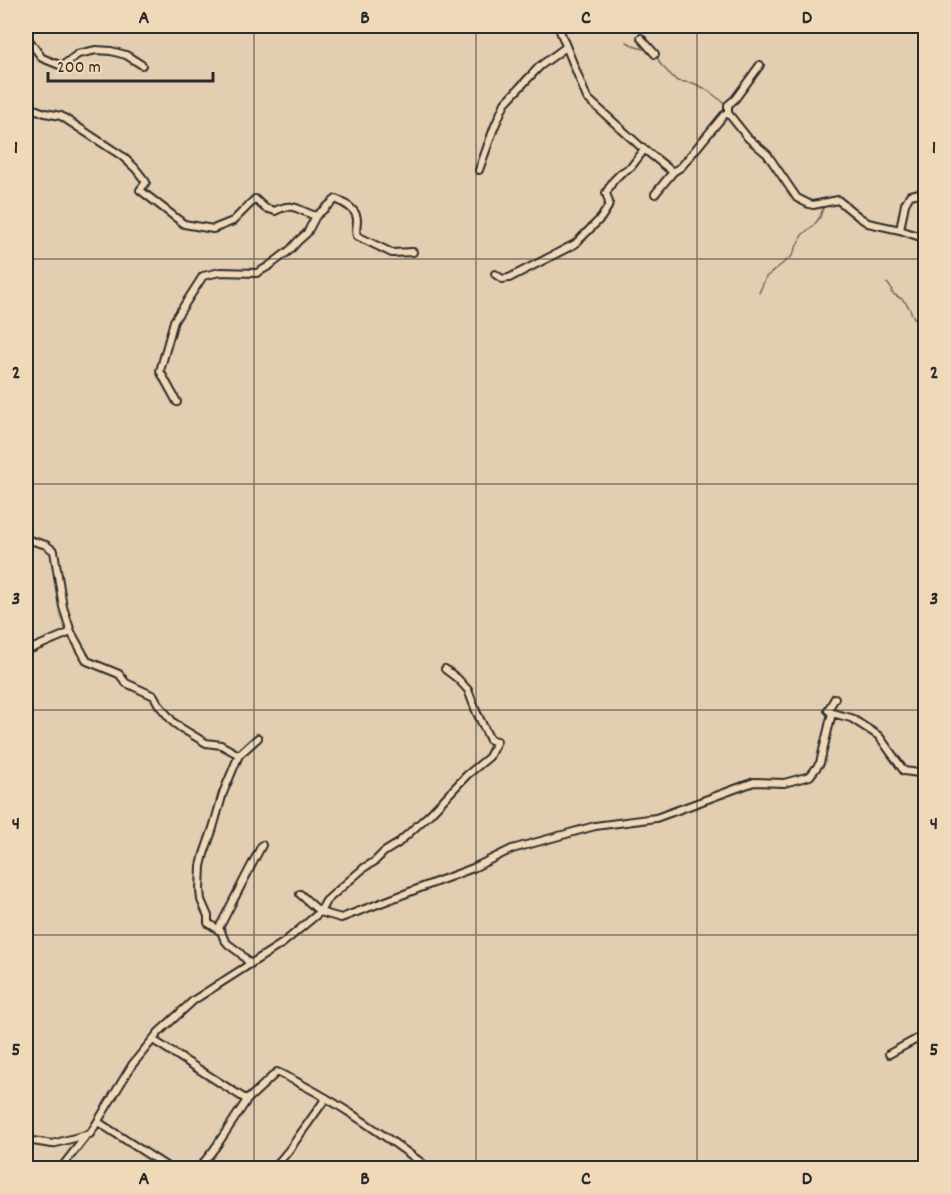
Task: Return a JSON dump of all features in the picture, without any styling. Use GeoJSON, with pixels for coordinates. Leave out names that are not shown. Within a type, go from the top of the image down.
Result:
{"type":"FeatureCollection","features":[{"type":"Feature","properties":{"kind":"street"},"geometry":{"type":"LineString","coordinates":[[558,26],[587,98],[644,150],[674,172]]}},
{"type":"Feature","properties":{"kind":"street"},"geometry":{"type":"LineString","coordinates":[[26,36],[42,58],[62,66],[78,54],[96,50],[126,55],[142,65]]}},
{"type":"Feature","properties":{"kind":"street"},"geometry":{"type":"LineString","coordinates":[[641,38],[656,54]]}},
{"type":"Feature","properties":{"kind":"street"},"geometry":{"type":"LineString","coordinates":[[479,170],[506,103],[540,66],[566,47]]}},
{"type":"Feature","properties":{"kind":"street"},"geometry":{"type":"LineString","coordinates":[[760,65],[729,105],[728,113],[748,138],[767,154],[797,198],[813,205],[838,200],[868,223],[901,227],[926,239]]}},
{"type":"Feature","properties":{"kind":"street"},"geometry":{"type":"LineString","coordinates":[[26,106],[61,116],[122,156],[146,182],[140,190],[184,224],[213,229],[233,221],[255,199],[265,208],[275,211],[284,206],[294,206],[316,216]]}},
{"type":"Feature","properties":{"kind":"street"},"geometry":{"type":"LineString","coordinates":[[655,194],[728,113]]}},
{"type":"Feature","properties":{"kind":"street"},"geometry":{"type":"LineString","coordinates":[[495,274],[502,279],[509,278],[575,244],[604,212],[609,202],[606,193],[613,182],[631,167],[644,150]]}},
{"type":"Feature","properties":{"kind":"street"},"geometry":{"type":"LineString","coordinates":[[901,227],[905,204],[910,195],[926,192]]}},
{"type":"Feature","properties":{"kind":"street"},"geometry":{"type":"LineString","coordinates":[[177,402],[160,371],[174,321],[203,276],[219,272],[256,273],[269,266],[308,233],[316,216],[336,199],[355,212],[357,236],[392,253],[413,252]]}},
{"type":"Feature","properties":{"kind":"street"},"geometry":{"type":"LineString","coordinates":[[26,539],[46,544],[54,550],[63,607],[71,632],[87,661],[119,674],[126,683],[154,696],[173,722],[181,728],[206,743],[221,745],[239,755]]}},
{"type":"Feature","properties":{"kind":"street"},"geometry":{"type":"LineString","coordinates":[[26,651],[71,632]]}},
{"type":"Feature","properties":{"kind":"street"},"geometry":{"type":"LineString","coordinates":[[61,1168],[90,1134],[132,1065],[159,1032],[194,1000],[283,943],[320,912],[326,901],[364,867],[374,862],[430,814],[467,775],[489,757],[497,741],[490,740],[468,690],[445,669]]}},
{"type":"Feature","properties":{"kind":"street"},"geometry":{"type":"LineString","coordinates":[[835,698],[828,710],[851,718],[879,736],[904,771],[926,774]]}},
{"type":"Feature","properties":{"kind":"street"},"geometry":{"type":"LineString","coordinates":[[300,894],[320,912],[341,918],[473,868],[512,849],[595,826],[656,818],[754,782],[784,783],[810,776],[820,763],[832,713]]}},
{"type":"Feature","properties":{"kind":"street"},"geometry":{"type":"LineString","coordinates":[[250,964],[228,944],[221,932],[208,923],[200,890],[201,866],[223,793],[239,755],[258,738]]}},
{"type":"Feature","properties":{"kind":"street"},"geometry":{"type":"LineString","coordinates":[[218,930],[262,845]]}},
{"type":"Feature","properties":{"kind":"street"},"geometry":{"type":"LineString","coordinates":[[889,1054],[926,1034]]}},
{"type":"Feature","properties":{"kind":"street"},"geometry":{"type":"LineString","coordinates":[[153,1040],[247,1100]]}},
{"type":"Feature","properties":{"kind":"street"},"geometry":{"type":"LineString","coordinates":[[199,1168],[247,1100],[277,1072],[308,1087],[375,1129],[428,1168]]}},
{"type":"Feature","properties":{"kind":"street"},"geometry":{"type":"LineString","coordinates":[[274,1168],[326,1098]]}},
{"type":"Feature","properties":{"kind":"street"},"geometry":{"type":"LineString","coordinates":[[98,1122],[169,1168]]}},
{"type":"Feature","properties":{"kind":"street"},"geometry":{"type":"LineString","coordinates":[[26,1140],[52,1144],[87,1135]]}},
{"type":"Feature","properties":{"kind":"waterway"},"geometry":{"type":"LineString","coordinates":[[627,42],[648,50]]}},
{"type":"Feature","properties":{"kind":"waterway"},"geometry":{"type":"LineString","coordinates":[[657,57],[661,65],[677,81],[693,83],[704,88],[726,104]]}},
{"type":"Feature","properties":{"kind":"waterway"},"geometry":{"type":"LineString","coordinates":[[759,293],[766,277],[792,256],[802,235],[814,225],[823,208]]}},
{"type":"Feature","properties":{"kind":"waterway"},"geometry":{"type":"LineString","coordinates":[[887,283],[892,289],[891,292],[907,304],[914,318],[926,326]]}}]}
